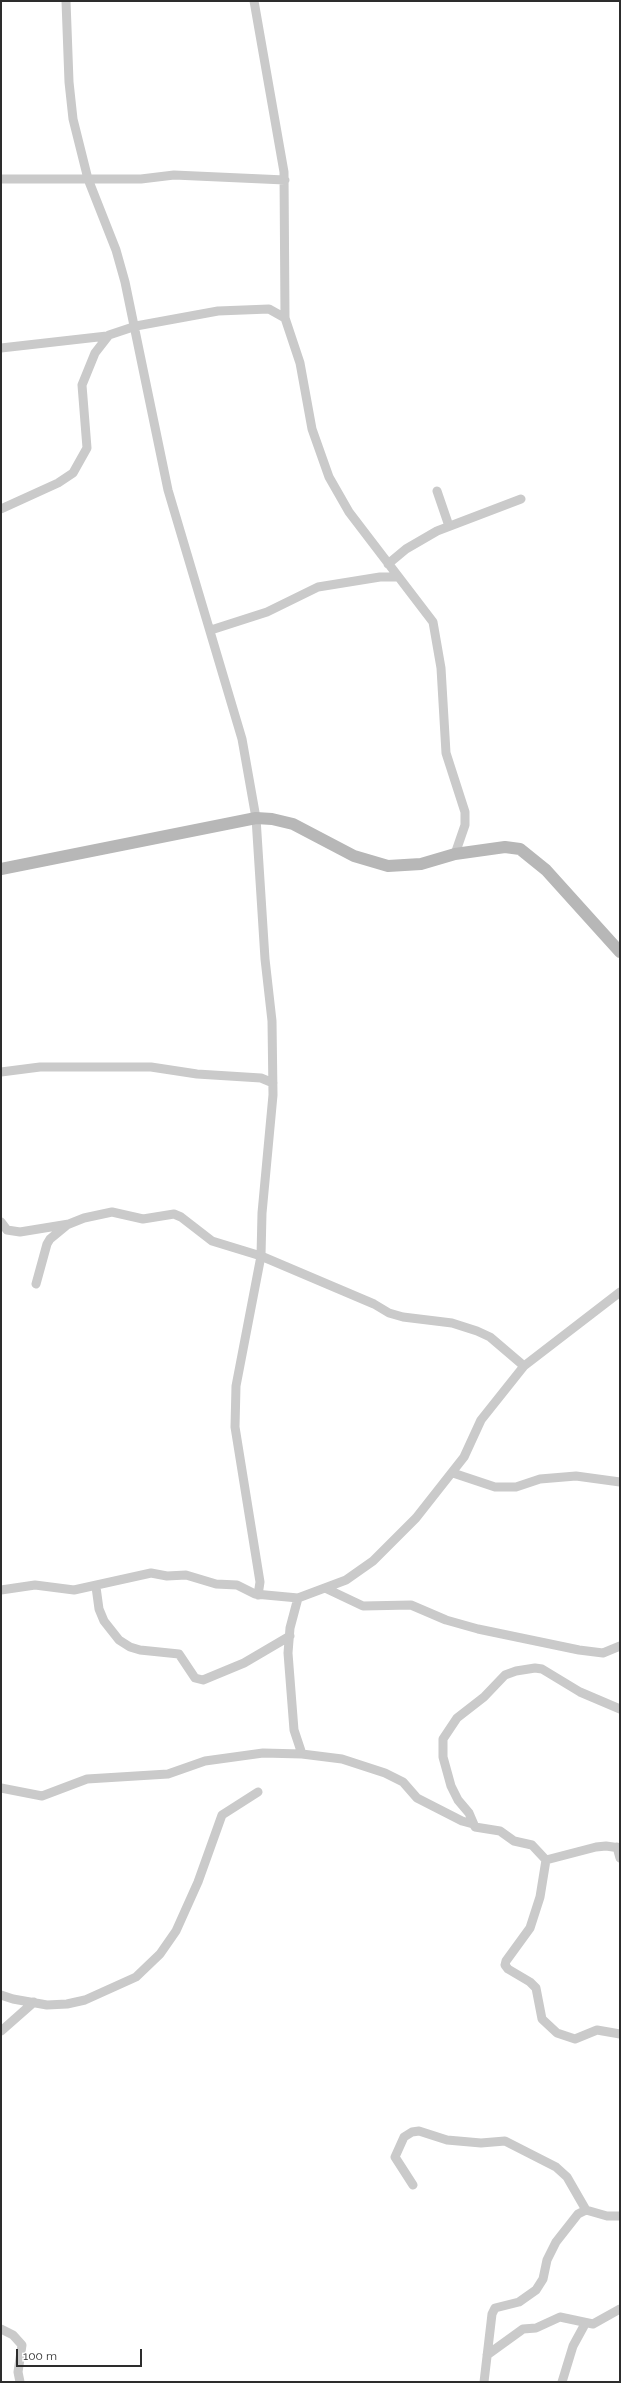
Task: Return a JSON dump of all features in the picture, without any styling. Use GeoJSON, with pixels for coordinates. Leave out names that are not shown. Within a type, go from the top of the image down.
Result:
{"type":"FeatureCollection","features":[{"type":"Feature","properties":{"kind":"main road"},"geometry":{"type":"LineString","coordinates":[[1,869],[256,818],[272,819],[293,824],[354,856],[388,866],[422,864],[455,854],[505,847],[520,849],[546,870],[620,952]]}},
{"type":"Feature","properties":{"kind":"street"},"geometry":{"type":"LineString","coordinates":[[66,1],[71,100],[88,179],[116,250],[136,326],[168,490],[211,630],[242,739],[256,818],[265,958],[272,1021],[273,1083],[269,1146],[262,1213],[261,1256],[236,1386],[236,1404],[238,1442],[260,1582],[258,1595]]}},
{"type":"Feature","properties":{"kind":"street"},"geometry":{"type":"LineString","coordinates":[[254,1],[285,180],[285,318],[300,363],[312,430],[329,477],[349,512],[397,577],[433,622],[441,668],[448,766],[465,812],[465,826],[455,854]]}},
{"type":"Feature","properties":{"kind":"street"},"geometry":{"type":"LineString","coordinates":[[1,179],[141,179],[174,175],[285,180]]}},
{"type":"Feature","properties":{"kind":"street"},"geometry":{"type":"LineString","coordinates":[[1,348],[107,336],[136,326],[218,311],[262,308],[275,311],[285,318]]}},
{"type":"Feature","properties":{"kind":"street"},"geometry":{"type":"LineString","coordinates":[[1,509],[58,483],[73,473],[87,448],[82,385],[95,353],[107,336]]}},
{"type":"Feature","properties":{"kind":"street"},"geometry":{"type":"LineString","coordinates":[[438,491],[449,526]]}},
{"type":"Feature","properties":{"kind":"street"},"geometry":{"type":"LineString","coordinates":[[388,564],[406,549],[449,526],[521,499]]}},
{"type":"Feature","properties":{"kind":"street"},"geometry":{"type":"LineString","coordinates":[[211,630],[268,612],[318,587],[380,577],[397,577]]}},
{"type":"Feature","properties":{"kind":"street"},"geometry":{"type":"LineString","coordinates":[[1,1072],[40,1067],[151,1067],[197,1074],[261,1078],[273,1083]]}},
{"type":"Feature","properties":{"kind":"street"},"geometry":{"type":"LineString","coordinates":[[1,1222],[4,1229],[30,1231],[69,1224],[84,1218],[112,1212],[143,1219],[174,1214],[181,1217],[212,1241],[261,1256],[374,1304],[389,1313],[403,1318],[452,1323],[477,1331],[490,1337],[524,1366]]}},
{"type":"Feature","properties":{"kind":"street"},"geometry":{"type":"LineString","coordinates":[[36,1284],[47,1244],[50,1239],[69,1224]]}},
{"type":"Feature","properties":{"kind":"street"},"geometry":{"type":"LineString","coordinates":[[1,1590],[23,1585],[70,1590],[96,1587],[151,1574],[167,1576],[186,1575],[216,1584],[237,1585],[258,1595],[298,1598],[346,1580],[373,1561],[416,1518],[453,1473],[468,1450],[481,1420],[524,1366],[620,1292]]}},
{"type":"Feature","properties":{"kind":"street"},"geometry":{"type":"LineString","coordinates":[[453,1473],[495,1487],[516,1487],[540,1479],[576,1476],[620,1482]]}},
{"type":"Feature","properties":{"kind":"street"},"geometry":{"type":"LineString","coordinates":[[96,1587],[99,1609],[104,1621],[119,1640],[130,1647],[140,1650],[179,1654],[195,1678],[203,1680],[244,1663],[290,1636]]}},
{"type":"Feature","properties":{"kind":"street"},"geometry":{"type":"LineString","coordinates":[[325,1588],[363,1606],[411,1605],[446,1620],[478,1629],[579,1650],[603,1653],[620,1646]]}},
{"type":"Feature","properties":{"kind":"street"},"geometry":{"type":"LineString","coordinates":[[298,1598],[288,1653],[294,1730],[302,1754]]}},
{"type":"Feature","properties":{"kind":"street"},"geometry":{"type":"LineString","coordinates":[[473,1824],[469,1813],[458,1800],[446,1775],[443,1757],[443,1739],[456,1718],[484,1697],[505,1675],[528,1669],[542,1669],[580,1692],[620,1709]]}},
{"type":"Feature","properties":{"kind":"street"},"geometry":{"type":"LineString","coordinates":[[1,1788],[42,1796],[88,1779],[168,1774],[205,1761],[263,1753],[302,1754],[342,1758],[385,1773],[403,1782],[418,1798],[462,1821],[473,1824],[478,1828],[500,1831],[514,1841],[532,1845],[546,1860]]}},
{"type":"Feature","properties":{"kind":"street"},"geometry":{"type":"LineString","coordinates":[[1,1995],[13,1999],[47,2005],[74,2003],[128,1982],[142,1972],[160,1954],[176,1931],[198,1882],[222,1815],[258,1792]]}},
{"type":"Feature","properties":{"kind":"street"},"geometry":{"type":"LineString","coordinates":[[546,1860],[596,1847],[619,1848],[620,1858]]}},
{"type":"Feature","properties":{"kind":"street"},"geometry":{"type":"LineString","coordinates":[[546,1860],[540,1897],[530,1928],[505,1965],[508,1969],[530,1982],[536,1988],[542,2019],[557,2033],[575,2039],[597,2030],[620,2034]]}},
{"type":"Feature","properties":{"kind":"street"},"geometry":{"type":"LineString","coordinates":[[1,2031],[34,2002]]}},
{"type":"Feature","properties":{"kind":"street"},"geometry":{"type":"LineString","coordinates":[[413,2185],[395,2157],[404,2137],[412,2132],[420,2131],[447,2140],[481,2143],[506,2141],[556,2167],[567,2177],[586,2210],[607,2216],[620,2216]]}},
{"type":"Feature","properties":{"kind":"street"},"geometry":{"type":"LineString","coordinates":[[484,2382],[492,2314],[495,2308],[519,2302],[536,2290],[543,2279],[547,2260],[556,2242],[571,2221],[586,2210]]}},
{"type":"Feature","properties":{"kind":"street"},"geometry":{"type":"LineString","coordinates":[[487,2355],[523,2328],[536,2328],[560,2317],[585,2324],[593,2324],[605,2319],[620,2309]]}},
{"type":"Feature","properties":{"kind":"street"},"geometry":{"type":"LineString","coordinates":[[562,2382],[573,2346],[585,2324]]}},
{"type":"Feature","properties":{"kind":"street"},"geometry":{"type":"LineString","coordinates":[[1,2329],[13,2335],[22,2345],[18,2372],[20,2382]]}}]}
